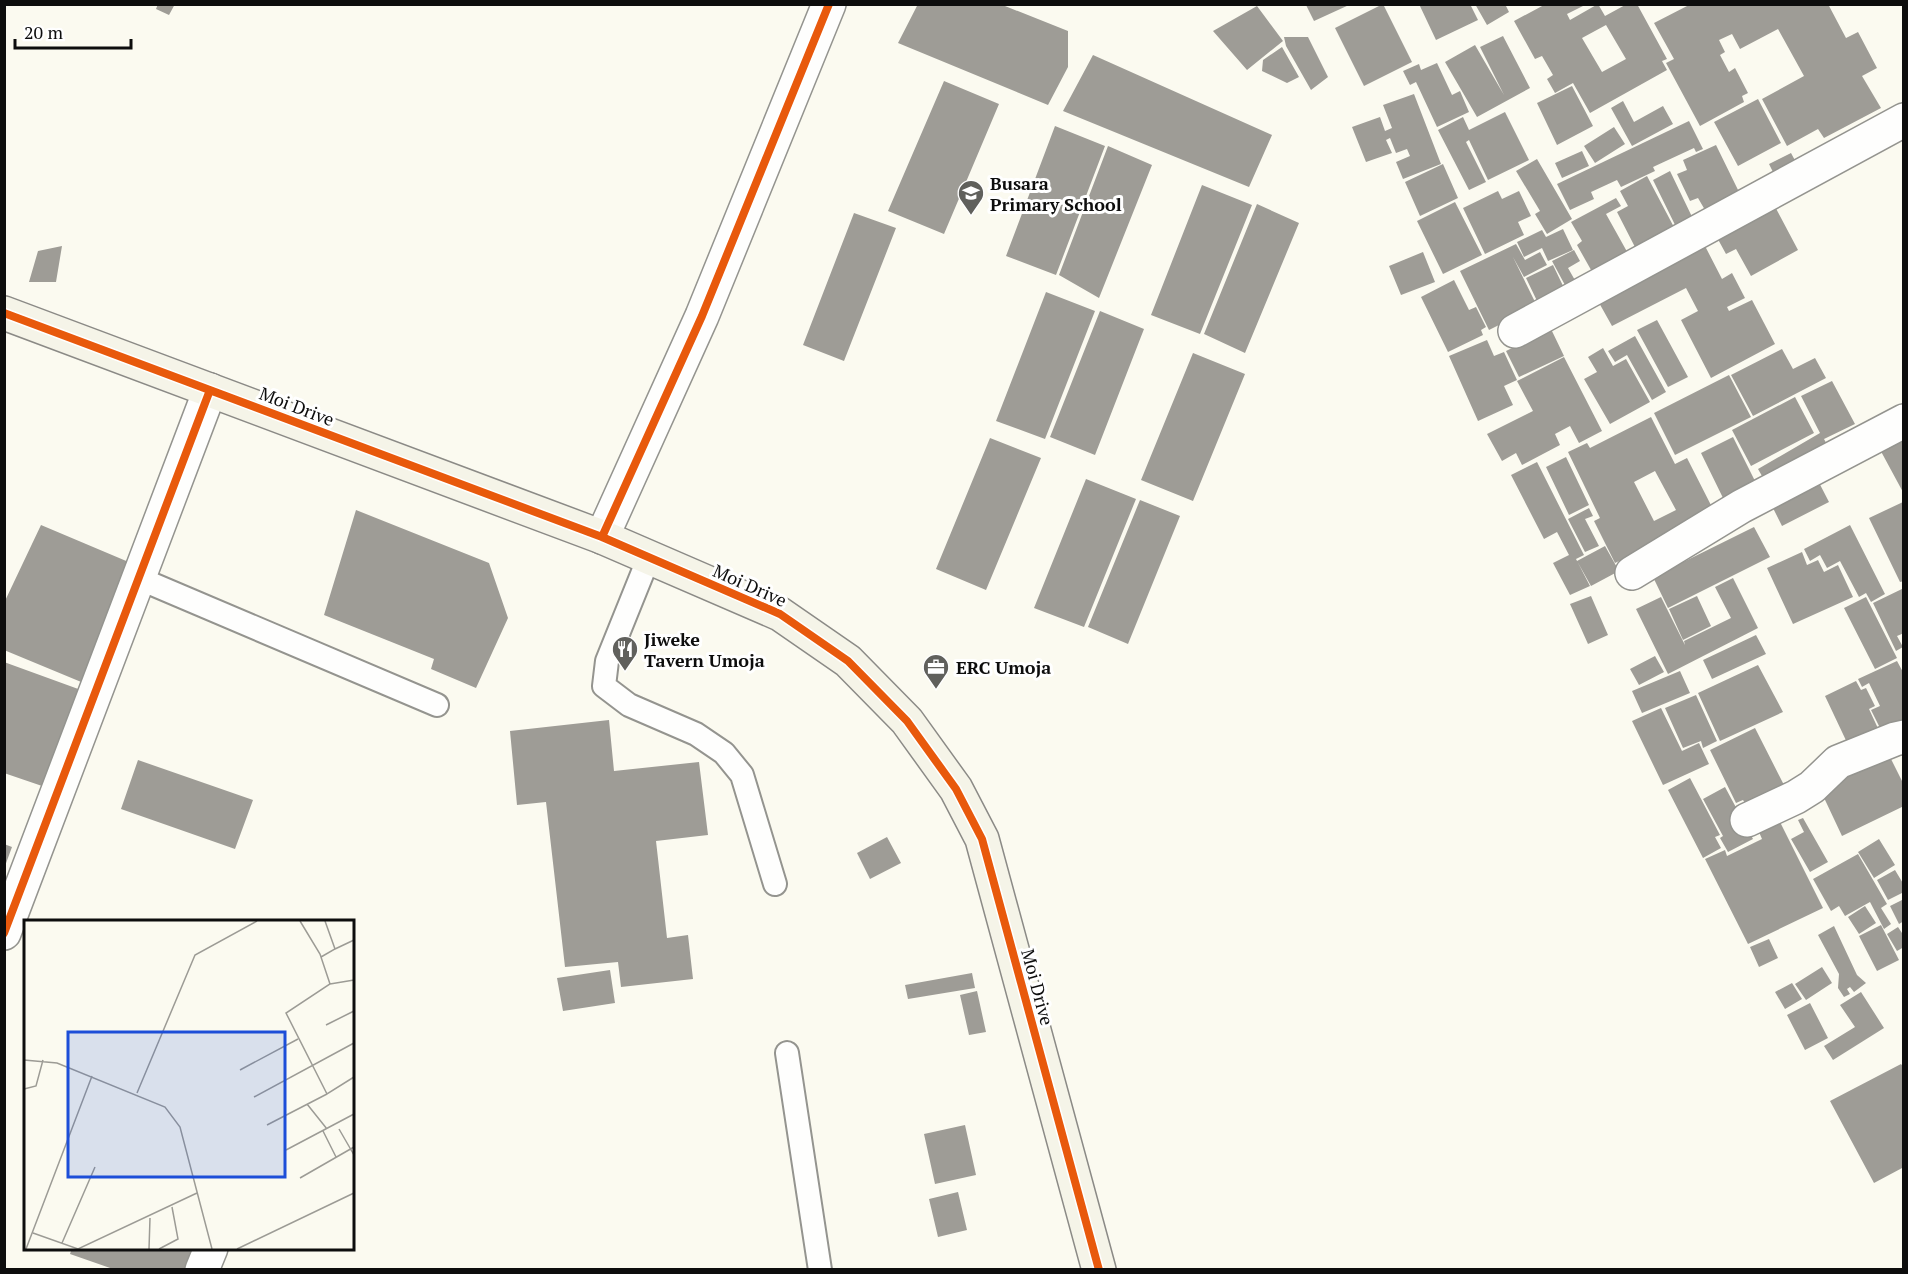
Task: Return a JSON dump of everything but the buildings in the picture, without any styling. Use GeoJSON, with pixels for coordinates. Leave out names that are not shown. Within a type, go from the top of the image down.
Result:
{"type":"FeatureCollection","features":[{"type":"Feature","properties":{"kind":"street"},"geometry":{"type":"LineString","coordinates":[[602,537],[702,316],[829,4]]}},
{"type":"Feature","properties":{"kind":"street"},"geometry":{"type":"LineString","coordinates":[[1515,331],[1904,120]]}},
{"type":"Feature","properties":{"kind":"street","name":"Moi Drive"},"geometry":{"type":"LineString","coordinates":[[4,313],[602,537],[780,614],[849,662],[907,721],[956,789],[982,839],[1099,1269]]}},
{"type":"Feature","properties":{"kind":"street"},"geometry":{"type":"LineString","coordinates":[[4,933],[210,390]]}},
{"type":"Feature","properties":{"kind":"street"},"geometry":{"type":"LineString","coordinates":[[1632,573],[1742,506],[1904,421]]}},
{"type":"Feature","properties":{"kind":"street"},"geometry":{"type":"LineString","coordinates":[[1747,820],[1797,797],[1812,787],[1838,762],[1904,737]]}},
{"type":"Feature","properties":{"kind":"street"},"geometry":{"type":"LineString","coordinates":[[202,1269],[210,1250]]}},
{"type":"Feature","properties":{"kind":"lane"},"geometry":{"type":"LineString","coordinates":[[649,557],[607,661],[604,686],[629,705],[696,734],[724,753],[742,775],[775,884]]}},
{"type":"Feature","properties":{"kind":"lane"},"geometry":{"type":"LineString","coordinates":[[138,578],[436,705]]}},
{"type":"Feature","properties":{"kind":"lane"},"geometry":{"type":"LineString","coordinates":[[787,1053],[820,1269]]}},
{"type":"Feature","properties":{"kind":"cycle path"},"geometry":{"type":"LineString","coordinates":[[602,537],[702,316],[829,4]]}},
{"type":"Feature","properties":{"kind":"cycle path"},"geometry":{"type":"LineString","coordinates":[[4,313],[602,537],[780,614],[848,661],[907,721],[956,789],[982,839],[1099,1270]]}},
{"type":"Feature","properties":{"kind":"cycle path"},"geometry":{"type":"LineString","coordinates":[[4,933],[210,390]]}},
{"type":"Feature","properties":{"kind":"place","name":"Busara Primary School"},"geometry":{"type":"Point","coordinates":[971,216]}},
{"type":"Feature","properties":{"kind":"place","name":"Jiweke Tavern Umoja"},"geometry":{"type":"Point","coordinates":[625,672]}},
{"type":"Feature","properties":{"kind":"place","name":"ERC Umoja"},"geometry":{"type":"Point","coordinates":[936,690]}}]}
